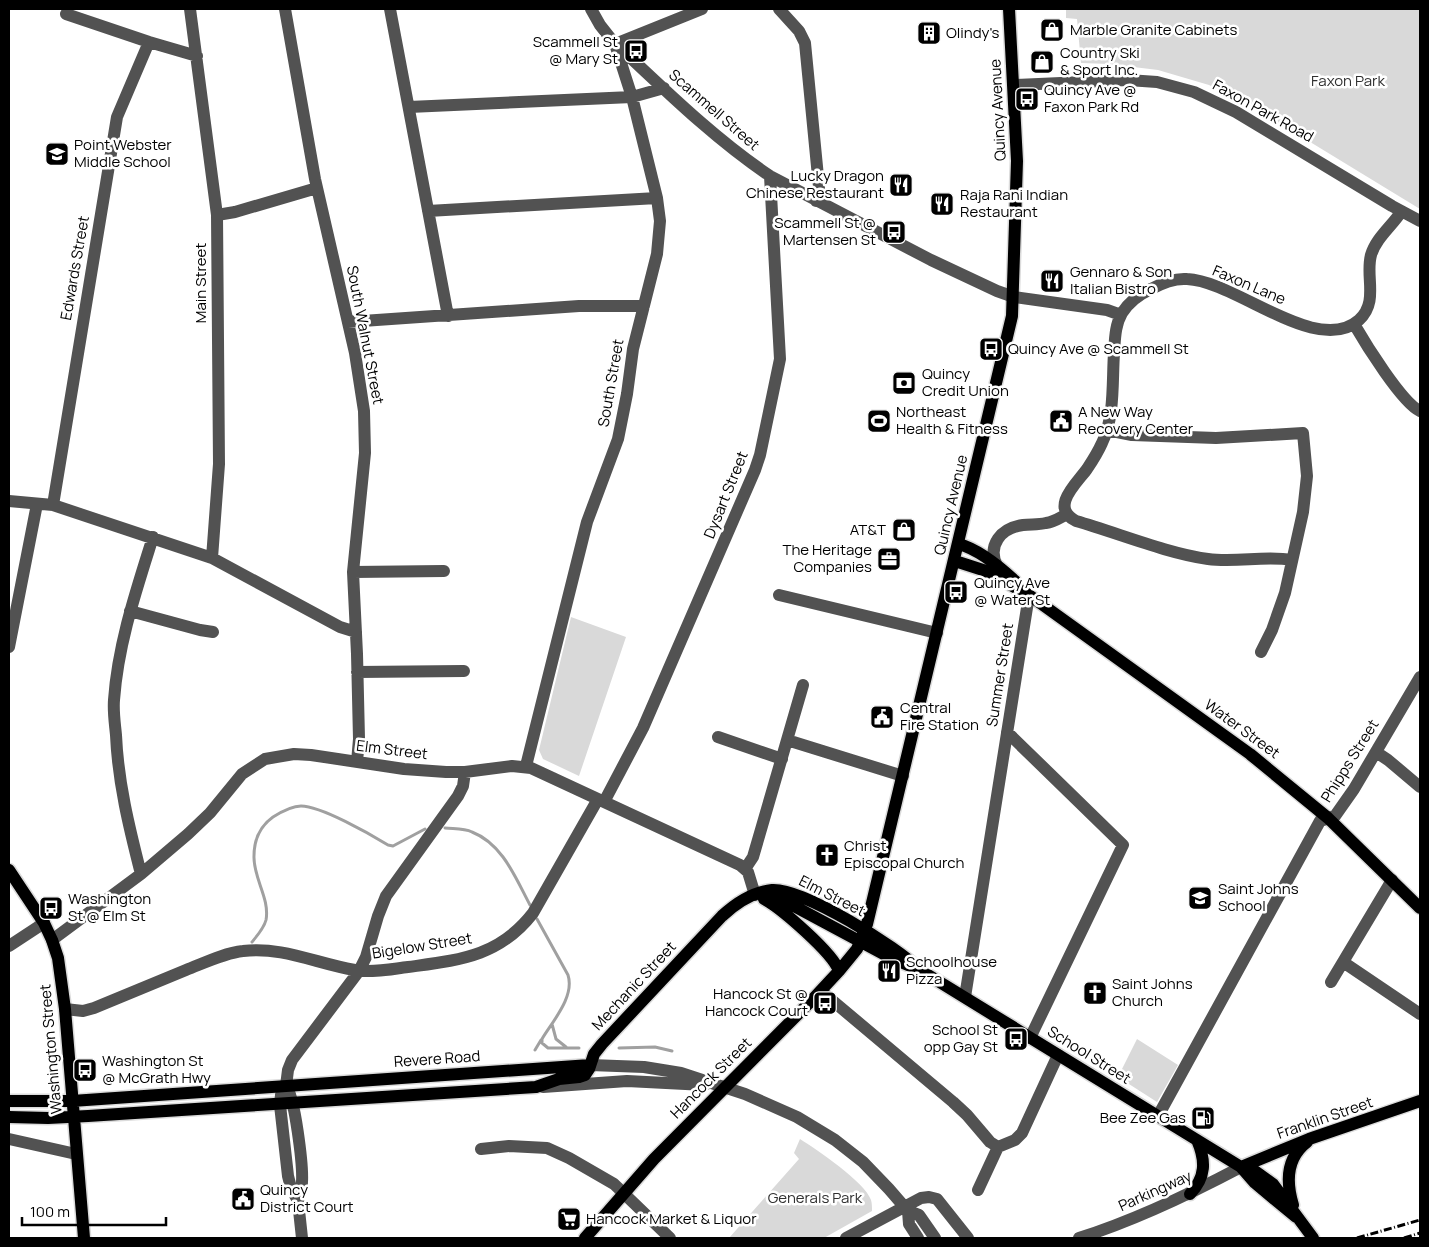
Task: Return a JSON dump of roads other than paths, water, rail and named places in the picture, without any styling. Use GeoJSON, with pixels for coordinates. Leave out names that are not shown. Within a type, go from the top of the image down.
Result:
{"type":"FeatureCollection","features":[{"type":"Feature","properties":{"kind":"main road","name":"Quincy Avenue"},"geometry":{"type":"LineString","coordinates":[[863,936],[1009,332],[1014,297],[1017,161],[1009,9]]}},
{"type":"Feature","properties":{"kind":"main road","name":"Water Street"},"geometry":{"type":"LineString","coordinates":[[958,544],[974,550],[997,566],[1029,595],[1250,754],[1328,818],[1420,908]]}},
{"type":"Feature","properties":{"kind":"main road","name":"Water Street"},"geometry":{"type":"LineString","coordinates":[[955,561],[983,570],[1029,595]]}},
{"type":"Feature","properties":{"kind":"main road","name":"Washington Street"},"geometry":{"type":"LineString","coordinates":[[9,870],[44,923],[58,958],[65,1009],[84,1238]]}},
{"type":"Feature","properties":{"kind":"main road","name":"Elm Street"},"geometry":{"type":"LineString","coordinates":[[755,894],[772,890],[792,893],[815,903],[863,936]]}},
{"type":"Feature","properties":{"kind":"main road"},"geometry":{"type":"LineString","coordinates":[[755,894],[786,915],[831,958],[839,971]]}},
{"type":"Feature","properties":{"kind":"main road","name":"Mechanic Street"},"geometry":{"type":"LineString","coordinates":[[536,1087],[582,1076],[588,1072],[594,1054],[602,1044],[722,916],[740,901],[755,894]]}},
{"type":"Feature","properties":{"kind":"main road","name":"School Street"},"geometry":{"type":"LineString","coordinates":[[863,936],[891,958],[920,970],[1241,1168],[1255,1170],[1278,1189],[1312,1238]]}},
{"type":"Feature","properties":{"kind":"main road","name":"Hancock Street"},"geometry":{"type":"LineString","coordinates":[[585,1238],[624,1192],[821,991],[852,956],[863,936]]}},
{"type":"Feature","properties":{"kind":"main road","name":"Revere Road"},"geometry":{"type":"LineString","coordinates":[[9,1101],[72,1101],[590,1065]]}},
{"type":"Feature","properties":{"kind":"main road"},"geometry":{"type":"LineString","coordinates":[[9,1117],[74,1117],[536,1087]]}},
{"type":"Feature","properties":{"kind":"main road","name":"Franklin Street"},"geometry":{"type":"LineString","coordinates":[[1241,1168],[1310,1139],[1420,1101]]}},
{"type":"Feature","properties":{"kind":"main road"},"geometry":{"type":"LineString","coordinates":[[1296,1217],[1288,1185],[1288,1175],[1295,1154],[1310,1139]]}},
{"type":"Feature","properties":{"kind":"main road"},"geometry":{"type":"LineString","coordinates":[[1190,1194],[1199,1183],[1204,1167],[1203,1155],[1197,1140]]}},
{"type":"Feature","properties":{"kind":"street","name":"Main Street"},"geometry":{"type":"LineString","coordinates":[[190,9],[217,216],[218,464],[212,558]]}},
{"type":"Feature","properties":{"kind":"street","name":"South Walnut Street"},"geometry":{"type":"LineString","coordinates":[[285,9],[317,188],[361,386],[365,454],[353,572],[359,739],[358,762]]}},
{"type":"Feature","properties":{"kind":"street"},"geometry":{"type":"LineString","coordinates":[[390,9],[448,316]]}},
{"type":"Feature","properties":{"kind":"street","name":"South Street"},"geometry":{"type":"LineString","coordinates":[[526,766],[585,528],[594,498],[618,439],[633,349],[657,254],[660,221],[657,198],[632,97],[615,44],[600,25],[591,9]]}},
{"type":"Feature","properties":{"kind":"street"},"geometry":{"type":"LineString","coordinates":[[615,44],[702,9]]}},
{"type":"Feature","properties":{"kind":"street"},"geometry":{"type":"LineString","coordinates":[[779,9],[799,31],[805,43],[819,187],[816,201]]}},
{"type":"Feature","properties":{"kind":"street"},"geometry":{"type":"LineString","coordinates":[[66,14],[197,56]]}},
{"type":"Feature","properties":{"kind":"street","name":"Edwards Street"},"geometry":{"type":"LineString","coordinates":[[53,506],[117,117],[149,42]]}},
{"type":"Feature","properties":{"kind":"street","name":"Scammell Street"},"geometry":{"type":"LineString","coordinates":[[615,44],[746,160],[770,176],[816,201],[930,260],[997,291],[1014,297],[1108,310],[1121,315]]}},
{"type":"Feature","properties":{"kind":"street","name":"Faxon Park Road"},"geometry":{"type":"LineString","coordinates":[[1014,85],[1128,80],[1157,82],[1184,89],[1204,96],[1236,112],[1401,212],[1420,221]]}},
{"type":"Feature","properties":{"kind":"street"},"geometry":{"type":"LineString","coordinates":[[408,107],[632,97],[664,88]]}},
{"type":"Feature","properties":{"kind":"street","name":"Dysart Street"},"geometry":{"type":"LineString","coordinates":[[601,801],[643,728],[760,455],[780,359],[770,176]]}},
{"type":"Feature","properties":{"kind":"street"},"geometry":{"type":"LineString","coordinates":[[217,216],[317,188]]}},
{"type":"Feature","properties":{"kind":"street"},"geometry":{"type":"LineString","coordinates":[[428,211],[657,198]]}},
{"type":"Feature","properties":{"kind":"street"},"geometry":{"type":"LineString","coordinates":[[1401,212],[1373,251],[1370,263],[1371,289],[1369,302],[1362,316],[1354,324],[1400,392],[1409,403],[1420,411]]}},
{"type":"Feature","properties":{"kind":"street","name":"Faxon Lane"},"geometry":{"type":"LineString","coordinates":[[1121,315],[1132,302],[1148,290],[1174,280],[1187,279],[1216,286],[1296,323],[1314,329],[1337,329],[1354,324]]}},
{"type":"Feature","properties":{"kind":"street"},"geometry":{"type":"LineString","coordinates":[[348,322],[579,306],[644,306]]}},
{"type":"Feature","properties":{"kind":"street"},"geometry":{"type":"LineString","coordinates":[[1121,315],[1116,334],[1107,430],[1098,451],[1068,493],[1065,506],[1068,514],[1076,521],[1200,557],[1233,561],[1271,558],[1292,560]]}},
{"type":"Feature","properties":{"kind":"street"},"geometry":{"type":"LineString","coordinates":[[1107,430],[1132,435],[1216,438],[1303,433],[1307,476],[1306,493],[1292,560],[1276,617],[1261,652]]}},
{"type":"Feature","properties":{"kind":"street"},"geometry":{"type":"LineString","coordinates":[[9,501],[53,506],[212,558],[340,628],[356,632]]}},
{"type":"Feature","properties":{"kind":"street"},"geometry":{"type":"LineString","coordinates":[[9,647],[38,504]]}},
{"type":"Feature","properties":{"kind":"street"},"geometry":{"type":"LineString","coordinates":[[997,566],[994,557],[994,546],[1002,534],[1014,527],[1044,524],[1068,514]]}},
{"type":"Feature","properties":{"kind":"street"},"geometry":{"type":"LineString","coordinates":[[141,874],[125,812],[119,772],[114,702],[121,648],[130,611],[153,538]]}},
{"type":"Feature","properties":{"kind":"street"},"geometry":{"type":"LineString","coordinates":[[353,572],[444,571]]}},
{"type":"Feature","properties":{"kind":"street"},"geometry":{"type":"LineString","coordinates":[[779,595],[937,633]]}},
{"type":"Feature","properties":{"kind":"street","name":"Summer Street"},"geometry":{"type":"LineString","coordinates":[[965,997],[1029,595]]}},
{"type":"Feature","properties":{"kind":"street"},"geometry":{"type":"LineString","coordinates":[[130,611],[213,632]]}},
{"type":"Feature","properties":{"kind":"street"},"geometry":{"type":"LineString","coordinates":[[357,672],[464,671]]}},
{"type":"Feature","properties":{"kind":"street","name":"Phipps Street"},"geometry":{"type":"LineString","coordinates":[[1158,1116],[1320,821],[1335,816],[1354,789],[1420,676]]}},
{"type":"Feature","properties":{"kind":"street"},"geometry":{"type":"LineString","coordinates":[[755,894],[746,869],[753,857],[803,686]]}},
{"type":"Feature","properties":{"kind":"street"},"geometry":{"type":"LineString","coordinates":[[1007,732],[1123,845],[1030,1038]]}},
{"type":"Feature","properties":{"kind":"street"},"geometry":{"type":"LineString","coordinates":[[718,737],[782,759]]}},
{"type":"Feature","properties":{"kind":"street"},"geometry":{"type":"LineString","coordinates":[[787,740],[903,776]]}},
{"type":"Feature","properties":{"kind":"street"},"geometry":{"type":"LineString","coordinates":[[1376,752],[1420,787]]}},
{"type":"Feature","properties":{"kind":"street","name":"Elm Street"},"geometry":{"type":"LineString","coordinates":[[52,940],[141,874],[200,824],[242,774],[265,759],[294,754],[311,754],[404,769],[465,772],[526,766],[536,769],[746,869]]}},
{"type":"Feature","properties":{"kind":"street"},"geometry":{"type":"LineString","coordinates":[[298,1200],[291,1188],[288,1176],[280,1104],[281,1095],[286,1086],[288,1070],[292,1060],[359,971],[366,957],[386,896],[458,796],[463,786],[465,772]]}},
{"type":"Feature","properties":{"kind":"street","name":"Bigelow Street"},"geometry":{"type":"LineString","coordinates":[[65,1009],[83,1011],[94,1008],[204,963],[240,951],[258,949],[276,951],[359,971],[380,970],[466,958],[489,950],[523,925],[533,913],[601,801]]}},
{"type":"Feature","properties":{"kind":"street"},"geometry":{"type":"LineString","coordinates":[[1331,982],[1392,880]]}},
{"type":"Feature","properties":{"kind":"street"},"geometry":{"type":"LineString","coordinates":[[9,946],[44,923]]}},
{"type":"Feature","properties":{"kind":"street"},"geometry":{"type":"LineString","coordinates":[[1343,962],[1420,1014]]}},
{"type":"Feature","properties":{"kind":"street"},"geometry":{"type":"LineString","coordinates":[[821,991],[953,1102],[990,1142],[998,1147],[1007,1145],[1022,1132],[1058,1055]]}},
{"type":"Feature","properties":{"kind":"street"},"geometry":{"type":"LineString","coordinates":[[590,1065],[627,1065],[662,1068],[686,1074],[773,1105],[820,1130],[849,1150],[870,1169],[906,1209],[919,1215],[935,1238]]}},
{"type":"Feature","properties":{"kind":"street"},"geometry":{"type":"LineString","coordinates":[[536,1087],[644,1081],[725,1087]]}},
{"type":"Feature","properties":{"kind":"street"},"geometry":{"type":"LineString","coordinates":[[286,1086],[292,1094],[294,1104],[302,1174],[302,1187],[298,1200],[302,1238]]}},
{"type":"Feature","properties":{"kind":"street"},"geometry":{"type":"LineString","coordinates":[[9,1139],[76,1154]]}},
{"type":"Feature","properties":{"kind":"street"},"geometry":{"type":"LineString","coordinates":[[482,1149],[509,1146],[547,1148],[569,1158],[601,1176],[624,1192],[670,1238]]}},
{"type":"Feature","properties":{"kind":"street"},"geometry":{"type":"LineString","coordinates":[[978,1190],[998,1147]]}},
{"type":"Feature","properties":{"kind":"street","name":"Parkingway"},"geometry":{"type":"LineString","coordinates":[[1079,1238],[1145,1215],[1241,1168]]}},
{"type":"Feature","properties":{"kind":"street"},"geometry":{"type":"LineString","coordinates":[[846,1238],[906,1209],[921,1198],[930,1197],[938,1199],[968,1238]]}},
{"type":"Feature","properties":{"kind":"street"},"geometry":{"type":"LineString","coordinates":[[906,1209],[909,1224],[918,1238]]}},
{"type":"Feature","properties":{"kind":"waterway"},"geometry":{"type":"LineString","coordinates":[[252,942],[264,926],[267,912],[254,864],[255,845],[258,834],[273,817],[294,807],[310,807],[333,815],[393,846],[425,829]]}},
{"type":"Feature","properties":{"kind":"waterway"},"geometry":{"type":"LineString","coordinates":[[445,828],[469,831],[492,845],[514,874],[530,905]]}},
{"type":"Feature","properties":{"kind":"waterway"},"geometry":{"type":"LineString","coordinates":[[537,919],[568,975],[569,983],[568,992],[561,1009],[542,1039],[542,1043],[548,1048],[579,1048]]}},
{"type":"Feature","properties":{"kind":"waterway"},"geometry":{"type":"LineString","coordinates":[[552,1024],[556,1039],[566,1047]]}},
{"type":"Feature","properties":{"kind":"waterway"},"geometry":{"type":"LineString","coordinates":[[535,1050],[541,1040]]}},
{"type":"Feature","properties":{"kind":"waterway"},"geometry":{"type":"LineString","coordinates":[[619,1048],[655,1047],[672,1051]]}},
{"type":"Feature","properties":{"kind":"railway"},"geometry":{"type":"LineString","coordinates":[[1357,1238],[1420,1220]]}},
{"type":"Feature","properties":{"kind":"railway"},"geometry":{"type":"LineString","coordinates":[[1404,1238],[1420,1233]]}},
{"type":"Feature","properties":{"kind":"place","name":"Marble Granite Cabinets"},"geometry":{"type":"Point","coordinates":[1052,30]}},
{"type":"Feature","properties":{"kind":"place","name":"Olindy's"},"geometry":{"type":"Point","coordinates":[929,33]}},
{"type":"Feature","properties":{"kind":"place","name":"Scammell St @ Mary St"},"geometry":{"type":"Point","coordinates":[636,51]}},
{"type":"Feature","properties":{"kind":"place","name":"Country Ski & Sport Inc."},"geometry":{"type":"Point","coordinates":[1042,62]}},
{"type":"Feature","properties":{"kind":"place","name":"Quincy Ave @ Faxon Park Rd"},"geometry":{"type":"Point","coordinates":[1027,99]}},
{"type":"Feature","properties":{"kind":"place","name":"Point Webster Middle School"},"geometry":{"type":"Point","coordinates":[57,154]}},
{"type":"Feature","properties":{"kind":"place","name":"Lucky Dragon Chinese Restaurant"},"geometry":{"type":"Point","coordinates":[901,185]}},
{"type":"Feature","properties":{"kind":"place","name":"Raja Rani Indian Restaurant"},"geometry":{"type":"Point","coordinates":[942,204]}},
{"type":"Feature","properties":{"kind":"place","name":"Scammell St @ Martensen St"},"geometry":{"type":"Point","coordinates":[894,232]}},
{"type":"Feature","properties":{"kind":"place","name":"Gennaro & Son Italian Bistro"},"geometry":{"type":"Point","coordinates":[1052,281]}},
{"type":"Feature","properties":{"kind":"place","name":"Quincy Ave @ Scammell St"},"geometry":{"type":"Point","coordinates":[991,349]}},
{"type":"Feature","properties":{"kind":"place","name":"Quincy Credit Union"},"geometry":{"type":"Point","coordinates":[904,383]}},
{"type":"Feature","properties":{"kind":"place","name":"Northeast Health & Fitness"},"geometry":{"type":"Point","coordinates":[879,421]}},
{"type":"Feature","properties":{"kind":"place","name":"A New Way Recovery Center"},"geometry":{"type":"Point","coordinates":[1061,421]}},
{"type":"Feature","properties":{"kind":"place","name":"AT&T"},"geometry":{"type":"Point","coordinates":[904,530]}},
{"type":"Feature","properties":{"kind":"place","name":"The Heritage Companies"},"geometry":{"type":"Point","coordinates":[889,559]}},
{"type":"Feature","properties":{"kind":"place","name":"Quincy Ave @ Water St"},"geometry":{"type":"Point","coordinates":[956,592]}},
{"type":"Feature","properties":{"kind":"place","name":"Central Fire Station"},"geometry":{"type":"Point","coordinates":[882,717]}},
{"type":"Feature","properties":{"kind":"place","name":"Christ Episcopal Church"},"geometry":{"type":"Point","coordinates":[827,855]}},
{"type":"Feature","properties":{"kind":"place","name":"Saint Johns School"},"geometry":{"type":"Point","coordinates":[1200,898]}},
{"type":"Feature","properties":{"kind":"place","name":"Washington St @ Elm St"},"geometry":{"type":"Point","coordinates":[51,908]}},
{"type":"Feature","properties":{"kind":"place","name":"Schoolhouse Pizza"},"geometry":{"type":"Point","coordinates":[889,971]}},
{"type":"Feature","properties":{"kind":"place","name":"Saint Johns Church"},"geometry":{"type":"Point","coordinates":[1095,993]}},
{"type":"Feature","properties":{"kind":"place","name":"Hancock St @ Hancock Court"},"geometry":{"type":"Point","coordinates":[825,1003]}},
{"type":"Feature","properties":{"kind":"place","name":"School St opp Gay St"},"geometry":{"type":"Point","coordinates":[1016,1039]}},
{"type":"Feature","properties":{"kind":"place","name":"Washington St @ McGrath Hwy"},"geometry":{"type":"Point","coordinates":[85,1070]}},
{"type":"Feature","properties":{"kind":"place","name":"Bee Zee Gas"},"geometry":{"type":"Point","coordinates":[1203,1118]}},
{"type":"Feature","properties":{"kind":"place","name":"Quincy District Court"},"geometry":{"type":"Point","coordinates":[243,1199]}},
{"type":"Feature","properties":{"kind":"place","name":"Hancock Market & Liquor"},"geometry":{"type":"Point","coordinates":[569,1219]}},
{"type":"Feature","properties":{"kind":"park label","name":"Faxon Park"},"geometry":{"type":"Point","coordinates":[1348,81]}},
{"type":"Feature","properties":{"kind":"park label","name":"Generals Park"},"geometry":{"type":"Point","coordinates":[815,1198]}}]}
